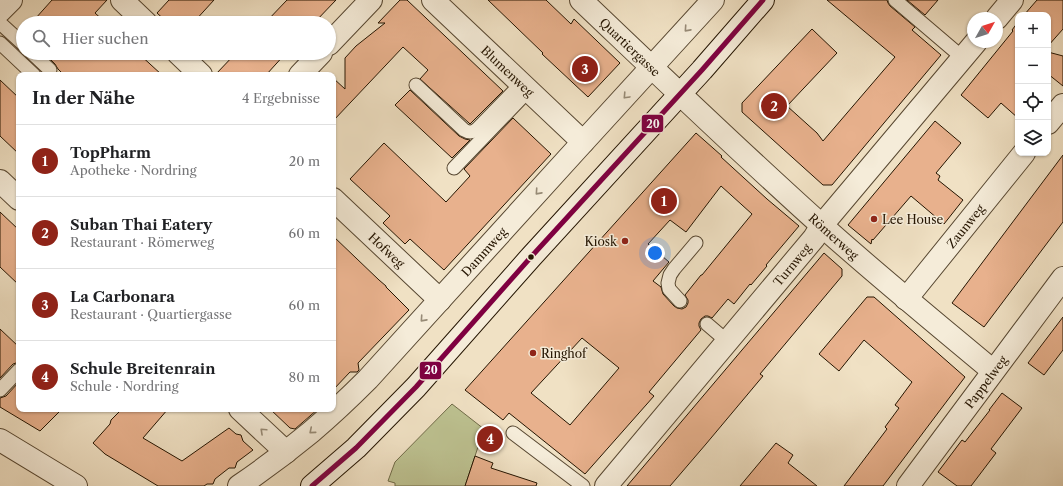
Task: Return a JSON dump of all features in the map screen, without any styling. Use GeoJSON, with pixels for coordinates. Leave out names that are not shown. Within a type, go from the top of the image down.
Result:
{"type":"FeatureCollection","features":[{"type":"Feature","properties":{"kind":"street"},"geometry":{"type":"LineString","coordinates":[[0,11],[11,0]]}},
{"type":"Feature","properties":{"kind":"street"},"geometry":{"type":"LineString","coordinates":[[122,0],[139,16]]}},
{"type":"Feature","properties":{"kind":"street"},"geometry":{"type":"LineString","coordinates":[[336,37],[371,0]]}},
{"type":"Feature","properties":{"kind":"street","name":"Blumenweg"},"geometry":{"type":"LineString","coordinates":[[433,0],[583,142]]}},
{"type":"Feature","properties":{"kind":"street","name":"Quartiergasse"},"geometry":{"type":"LineString","coordinates":[[581,0],[680,94]]}},
{"type":"Feature","properties":{"kind":"street","name":"Dammweg"},"geometry":{"type":"LineString","coordinates":[[336,411],[368,379],[713,0]]}},
{"type":"Feature","properties":{"kind":"street"},"geometry":{"type":"LineString","coordinates":[[312,486],[356,448],[416,387],[531,257],[702,70],[763,0]]}},
{"type":"Feature","properties":{"kind":"street"},"geometry":{"type":"LineString","coordinates":[[1002,12],[1012,0]]}},
{"type":"Feature","properties":{"kind":"street","name":"Turnweg"},"geometry":{"type":"LineString","coordinates":[[606,486],[728,342],[814,238],[822,225],[969,50]]}},
{"type":"Feature","properties":{"kind":"street"},"geometry":{"type":"LineString","coordinates":[[185,60],[198,72]]}},
{"type":"Feature","properties":{"kind":"street"},"geometry":{"type":"LineString","coordinates":[[303,72],[314,60]]}},
{"type":"Feature","properties":{"kind":"street","name":"Römerweg"},"geometry":{"type":"LineString","coordinates":[[680,94],[822,225],[906,299],[993,371]]}},
{"type":"Feature","properties":{"kind":"street"},"geometry":{"type":"LineString","coordinates":[[1050,120],[1063,105]]}},
{"type":"Feature","properties":{"kind":"street","name":"Zaunweg"},"geometry":{"type":"LineString","coordinates":[[906,299],[1022,156]]}},
{"type":"Feature","properties":{"kind":"street"},"geometry":{"type":"LineString","coordinates":[[0,182],[16,197]]}},
{"type":"Feature","properties":{"kind":"street","name":"Hofweg"},"geometry":{"type":"LineString","coordinates":[[336,202],[440,300]]}},
{"type":"Feature","properties":{"kind":"street","name":"Pappelweg"},"geometry":{"type":"LineString","coordinates":[[908,486],[1063,278]]}},
{"type":"Feature","properties":{"kind":"street"},"geometry":{"type":"LineString","coordinates":[[243,412],[286,452]]}},
{"type":"Feature","properties":{"kind":"street","name":"Dammweg"},"geometry":{"type":"LineString","coordinates":[[239,486],[312,432],[334,412]]}},
{"type":"Feature","properties":{"kind":"street"},"geometry":{"type":"LineString","coordinates":[[0,440],[76,486]]}},
{"type":"Feature","properties":{"kind":"lane"},"geometry":{"type":"LineString","coordinates":[[895,0],[969,50]]}},
{"type":"Feature","properties":{"kind":"lane"},"geometry":{"type":"LineString","coordinates":[[0,23],[16,38]]}},
{"type":"Feature","properties":{"kind":"lane"},"geometry":{"type":"LineString","coordinates":[[0,43],[16,58]]}},
{"type":"Feature","properties":{"kind":"lane"},"geometry":{"type":"LineString","coordinates":[[18,60],[31,72]]}},
{"type":"Feature","properties":{"kind":"lane"},"geometry":{"type":"LineString","coordinates":[[39,60],[50,70]]}},
{"type":"Feature","properties":{"kind":"lane"},"geometry":{"type":"LineString","coordinates":[[416,85],[467,132],[475,131],[525,87]]}},
{"type":"Feature","properties":{"kind":"lane"},"geometry":{"type":"LineString","coordinates":[[454,168],[525,87]]}},
{"type":"Feature","properties":{"kind":"lane"},"geometry":{"type":"LineString","coordinates":[[680,300],[669,289],[668,282],[674,269],[696,242]]}},
{"type":"Feature","properties":{"kind":"lane"},"geometry":{"type":"LineString","coordinates":[[707,324],[728,342]]}},
{"type":"Feature","properties":{"kind":"lane"},"geometry":{"type":"LineString","coordinates":[[0,390],[16,373]]}},
{"type":"Feature","properties":{"kind":"lane"},"geometry":{"type":"LineString","coordinates":[[513,433],[583,486]]}},
{"type":"Feature","properties":{"kind":"green space"},"geometry":{"type":"Polygon","coordinates":[[[452,404],[484,429],[465,486],[395,486],[395,483],[388,481],[395,462],[452,404]]]}},
{"type":"Feature","properties":{"kind":"building"},"geometry":{"type":"Polygon","coordinates":[[[52,0],[107,0],[95,13],[98,16],[38,16],[52,0]]]}},
{"type":"Feature","properties":{"kind":"building"},"geometry":{"type":"Polygon","coordinates":[[[169,0],[214,0],[199,16],[160,16],[157,13],[169,0]]]}},
{"type":"Feature","properties":{"kind":"building"},"geometry":{"type":"Polygon","coordinates":[[[287,0],[336,0],[321,16],[272,16],[287,0]]]}},
{"type":"Feature","properties":{"kind":"building"},"geometry":{"type":"Polygon","coordinates":[[[400,0],[407,0],[503,91],[470,124],[420,79],[428,70],[403,47],[336,118],[336,81],[345,89],[345,58],[356,46],[385,23],[378,23],[400,0]]]}},
{"type":"Feature","properties":{"kind":"building"},"geometry":{"type":"Polygon","coordinates":[[[488,0],[546,0],[571,24],[574,19],[620,63],[588,97],[488,0]]]}},
{"type":"Feature","properties":{"kind":"building"},"geometry":{"type":"Polygon","coordinates":[[[827,0],[887,0],[890,6],[915,27],[912,30],[941,55],[832,185],[823,185],[742,112],[742,103],[812,29],[837,53],[787,106],[817,133],[823,141],[895,57],[827,0]]]}},
{"type":"Feature","properties":{"kind":"building"},"geometry":{"type":"Polygon","coordinates":[[[907,0],[938,0],[925,15],[907,0]]]}},
{"type":"Feature","properties":{"kind":"building"},"geometry":{"type":"Polygon","coordinates":[[[1037,0],[1063,0],[1063,29],[1051,43],[1051,12],[1027,12],[1037,0]]]}},
{"type":"Feature","properties":{"kind":"building"},"geometry":{"type":"Polygon","coordinates":[[[1015,26],[1015,115],[1001,103],[988,118],[961,95],[999,48],[1003,48],[1003,43],[1013,31],[1012,30],[1015,26]]]}},
{"type":"Feature","properties":{"kind":"building"},"geometry":{"type":"Polygon","coordinates":[[[1051,53],[1063,56],[1063,86],[1051,76],[1051,53]]]}},
{"type":"Feature","properties":{"kind":"building"},"geometry":{"type":"Polygon","coordinates":[[[51,60],[146,60],[159,72],[61,72],[51,60]]]}},
{"type":"Feature","properties":{"kind":"building"},"geometry":{"type":"Polygon","coordinates":[[[229,60],[280,60],[269,72],[218,72],[229,60]]]}},
{"type":"Feature","properties":{"kind":"building"},"geometry":{"type":"Polygon","coordinates":[[[0,80],[16,95],[16,151],[0,136],[0,80]]]}},
{"type":"Feature","properties":{"kind":"building"},"geometry":{"type":"Polygon","coordinates":[[[410,90],[459,136],[470,140],[452,158],[395,105],[410,90]]]}},
{"type":"Feature","properties":{"kind":"building"},"geometry":{"type":"Polygon","coordinates":[[[513,118],[551,154],[444,270],[410,239],[405,244],[383,223],[390,216],[350,179],[384,143],[446,202],[470,176],[464,169],[513,118]]]}},
{"type":"Feature","properties":{"kind":"building"},"geometry":{"type":"Polygon","coordinates":[[[935,121],[961,143],[936,173],[940,176],[938,180],[963,200],[944,224],[911,196],[873,240],[872,239],[871,244],[848,225],[935,121]]]}},
{"type":"Feature","properties":{"kind":"building"},"geometry":{"type":"Polygon","coordinates":[[[696,133],[767,199],[799,226],[734,304],[728,299],[712,318],[705,316],[701,319],[699,326],[701,330],[649,392],[654,396],[585,474],[509,413],[503,420],[465,390],[696,133]],[[721,186],[686,232],[670,220],[648,244],[669,262],[653,281],[661,287],[663,294],[677,308],[682,309],[686,307],[688,300],[685,295],[752,214],[721,186]],[[582,338],[531,393],[570,425],[619,368],[582,338]]]}},
{"type":"Feature","properties":{"kind":"building"},"geometry":{"type":"Polygon","coordinates":[[[1063,155],[1063,222],[984,327],[952,303],[1063,155]]]}},
{"type":"Feature","properties":{"kind":"building"},"geometry":{"type":"Polygon","coordinates":[[[0,212],[16,227],[16,282],[0,267],[0,212]]]}},
{"type":"Feature","properties":{"kind":"building"},"geometry":{"type":"Polygon","coordinates":[[[336,239],[409,310],[358,363],[359,370],[357,372],[350,372],[336,387],[336,239]]]}},
{"type":"Feature","properties":{"kind":"building"},"geometry":{"type":"Polygon","coordinates":[[[824,253],[842,269],[842,276],[760,374],[763,376],[706,444],[670,486],[627,486],[824,253]]]}},
{"type":"Feature","properties":{"kind":"building"},"geometry":{"type":"Polygon","coordinates":[[[867,297],[874,297],[965,377],[883,486],[844,486],[887,429],[885,427],[899,408],[895,405],[912,382],[864,340],[839,371],[819,354],[867,297]]]}},
{"type":"Feature","properties":{"kind":"building"},"geometry":{"type":"Polygon","coordinates":[[[1063,317],[1063,350],[1044,375],[1028,363],[1063,317]]]}},
{"type":"Feature","properties":{"kind":"building"},"geometry":{"type":"Polygon","coordinates":[[[0,329],[16,344],[16,363],[13,364],[0,378],[0,329]]]}},
{"type":"Feature","properties":{"kind":"building"},"geometry":{"type":"Polygon","coordinates":[[[16,385],[16,412],[59,412],[40,431],[0,407],[0,398],[6,396],[16,385]]]}},
{"type":"Feature","properties":{"kind":"building"},"geometry":{"type":"Polygon","coordinates":[[[1002,393],[1022,408],[991,449],[996,453],[971,486],[957,486],[938,472],[962,440],[965,442],[1002,393]]]}},
{"type":"Feature","properties":{"kind":"building"},"geometry":{"type":"Polygon","coordinates":[[[119,412],[165,412],[143,438],[182,461],[229,428],[236,434],[241,435],[243,441],[253,450],[237,462],[235,468],[229,468],[215,479],[213,484],[207,484],[204,486],[158,486],[105,454],[93,443],[110,424],[111,420],[119,412]]]}},
{"type":"Feature","properties":{"kind":"building"},"geometry":{"type":"Polygon","coordinates":[[[273,412],[315,412],[295,429],[290,428],[273,412]]]}},
{"type":"Feature","properties":{"kind":"building"},"geometry":{"type":"Polygon","coordinates":[[[776,443],[793,455],[788,463],[817,486],[740,486],[776,443]]]}},
{"type":"Feature","properties":{"kind":"building"},"geometry":{"type":"Polygon","coordinates":[[[475,456],[493,463],[491,468],[537,483],[536,486],[465,486],[475,456]]]}},
{"type":"Feature","properties":{"kind":"transit line","name":"20"},"geometry":{"type":"LineString","coordinates":[[312,486],[356,448],[416,387],[531,257],[702,70],[763,0]]}},
{"type":"Feature","properties":{"kind":"place","name":"La Carbonara"},"geometry":{"type":"Point","coordinates":[585,69]}},
{"type":"Feature","properties":{"kind":"place","name":"Suban Thai Eatery"},"geometry":{"type":"Point","coordinates":[774,106]}},
{"type":"Feature","properties":{"kind":"place","name":"TopPharm"},"geometry":{"type":"Point","coordinates":[664,201]}},
{"type":"Feature","properties":{"kind":"place","name":"Lee House"},"geometry":{"type":"Point","coordinates":[874,219]}},
{"type":"Feature","properties":{"kind":"place","name":"Kiosk"},"geometry":{"type":"Point","coordinates":[625,241]}},
{"type":"Feature","properties":{"kind":"place","name":"Ringhof"},"geometry":{"type":"Point","coordinates":[533,353]}},
{"type":"Feature","properties":{"kind":"place","name":"Schule Breitenrain"},"geometry":{"type":"Point","coordinates":[490,439]}}]}
